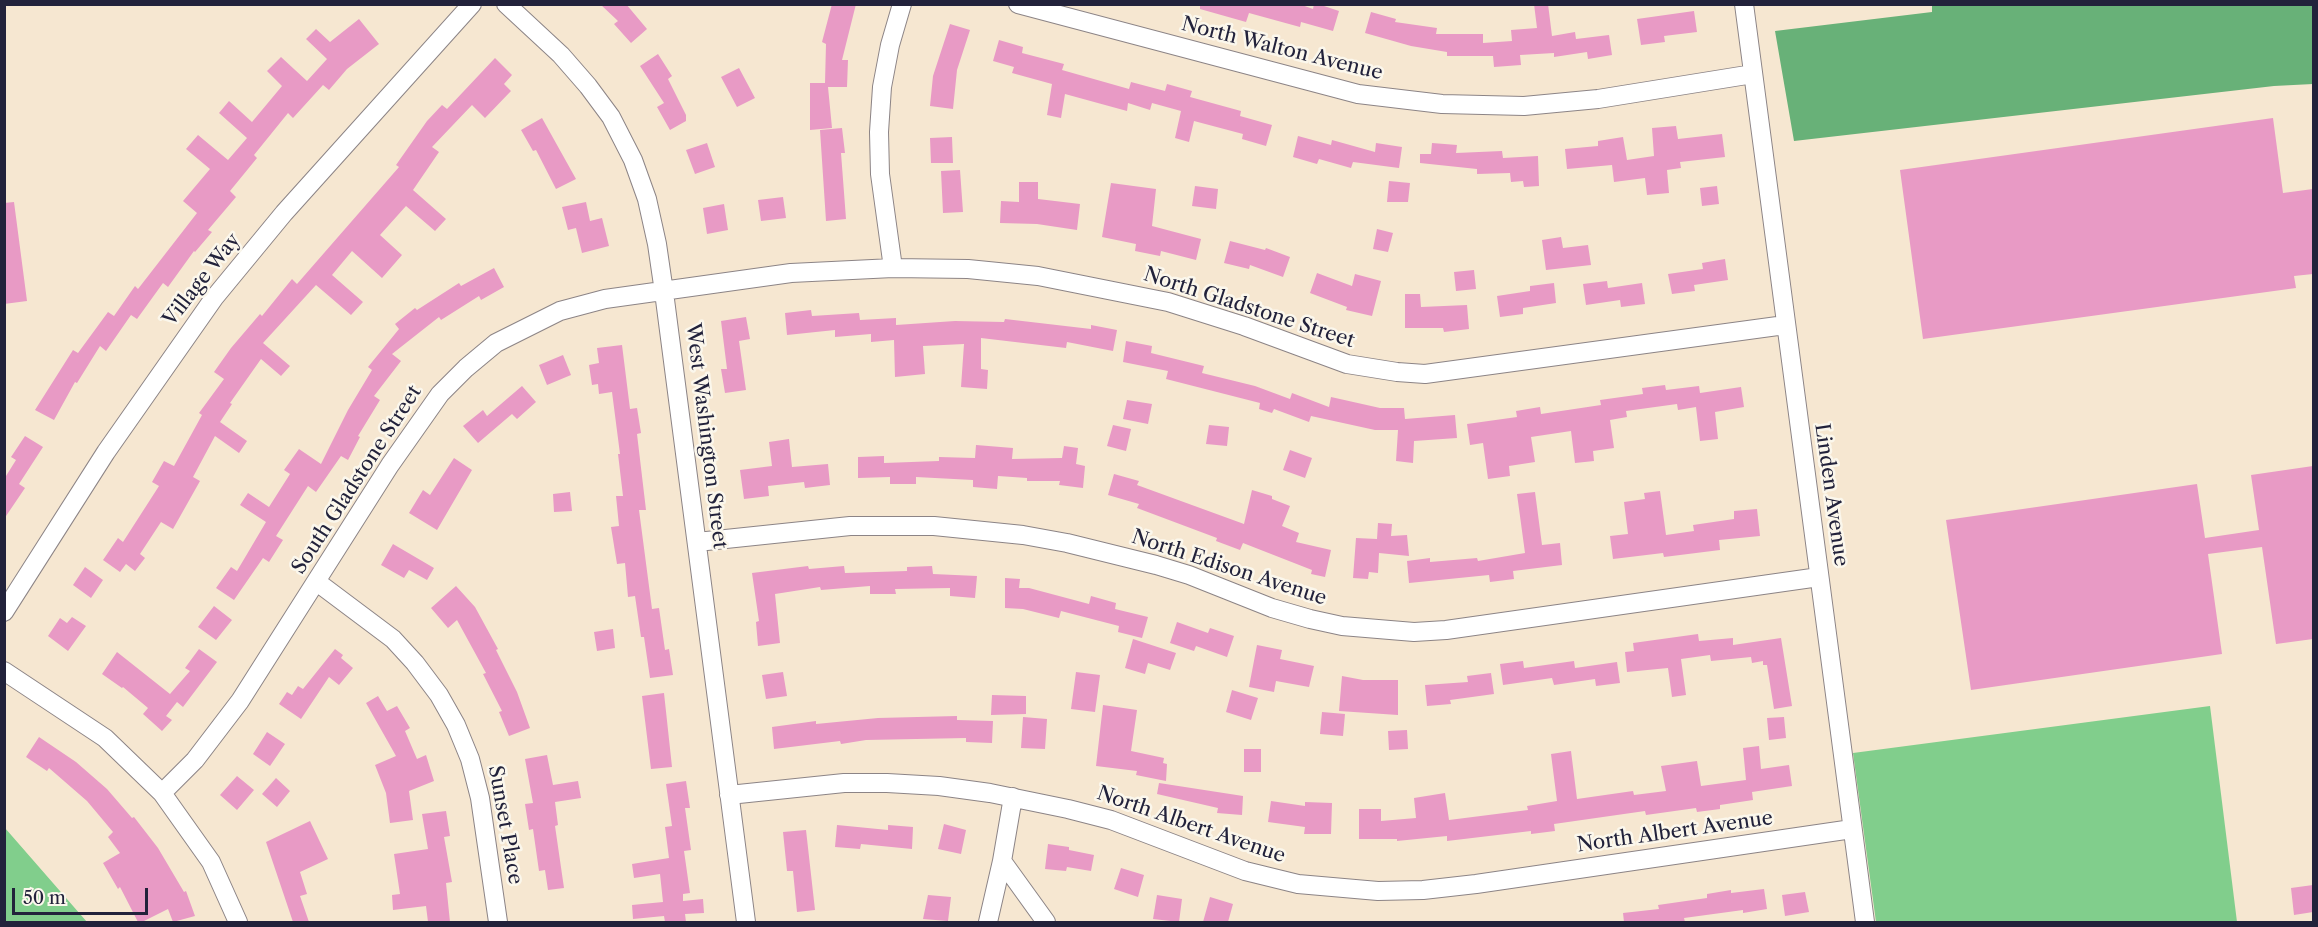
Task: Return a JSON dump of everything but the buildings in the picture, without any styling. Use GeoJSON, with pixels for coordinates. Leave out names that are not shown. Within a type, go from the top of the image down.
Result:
{"type":"FeatureCollection","features":[{"type":"Feature","properties":{"kind":"street","name":"Village Way"},"geometry":{"type":"LineString","coordinates":[[4,612],[106,452],[214,298],[284,213],[472,4]]}},
{"type":"Feature","properties":{"kind":"street","name":"West Washington Street"},"geometry":{"type":"LineString","coordinates":[[506,4],[561,55],[611,117],[633,160],[647,199],[664,292],[746,922]]}},
{"type":"Feature","properties":{"kind":"street"},"geometry":{"type":"LineString","coordinates":[[893,268],[880,174],[879,132],[882,87],[890,45],[902,4]]}},
{"type":"Feature","properties":{"kind":"street","name":"North Walton Avenue"},"geometry":{"type":"LineString","coordinates":[[1018,4],[1358,94],[1442,104],[1524,106],[1587,100],[1754,74]]}},
{"type":"Feature","properties":{"kind":"street","name":"Linden Avenue"},"geometry":{"type":"LineString","coordinates":[[1744,4],[1865,922]]}},
{"type":"Feature","properties":{"kind":"street","name":"North Gladstone Street"},"geometry":{"type":"LineString","coordinates":[[664,292],[791,273],[893,268],[968,269],[1038,276],[1168,302],[1244,326],[1347,364],[1415,373],[1449,372],[1785,325]]}},
{"type":"Feature","properties":{"kind":"street","name":"South Gladstone Street"},"geometry":{"type":"LineString","coordinates":[[162,793],[195,760],[215,735],[317,582],[412,432],[440,394],[466,368],[496,344],[560,311],[605,299],[664,292]]}},
{"type":"Feature","properties":{"kind":"street","name":"North Edison Avenue"},"geometry":{"type":"LineString","coordinates":[[697,542],[850,526],[934,526],[1023,535],[1156,565],[1189,575],[1272,609],[1310,619],[1342,626],[1414,632],[1446,630],[1819,577]]}},
{"type":"Feature","properties":{"kind":"street","name":"Sunset Place"},"geometry":{"type":"LineString","coordinates":[[317,582],[393,639],[427,679],[456,725],[470,759],[480,798],[498,922]]}},
{"type":"Feature","properties":{"kind":"street"},"geometry":{"type":"LineString","coordinates":[[4,671],[105,738],[162,793],[211,862],[238,922]]}},
{"type":"Feature","properties":{"kind":"street","name":"North Albert Avenue"},"geometry":{"type":"LineString","coordinates":[[729,795],[811,785],[887,783],[939,786],[1013,797],[1111,820],[1245,871],[1298,884],[1378,891],[1423,890],[1476,884],[1852,829]]}},
{"type":"Feature","properties":{"kind":"street"},"geometry":{"type":"LineString","coordinates":[[988,922],[1013,797]]}},
{"type":"Feature","properties":{"kind":"street"},"geometry":{"type":"LineString","coordinates":[[1002,861],[1046,922]]}},
{"type":"Feature","properties":{"kind":"green space"},"geometry":{"type":"Polygon","coordinates":[[[1932,5],[2313,5],[2313,84],[2274,86],[1794,141],[1775,31],[1932,12],[1932,5]]]}},
{"type":"Feature","properties":{"kind":"green space"},"geometry":{"type":"Polygon","coordinates":[[[2210,706],[2237,922],[1876,922],[1853,753],[2210,706]]]}},
{"type":"Feature","properties":{"kind":"green space"},"geometry":{"type":"Polygon","coordinates":[[[5,828],[87,922],[5,922],[5,828]]]}}]}
